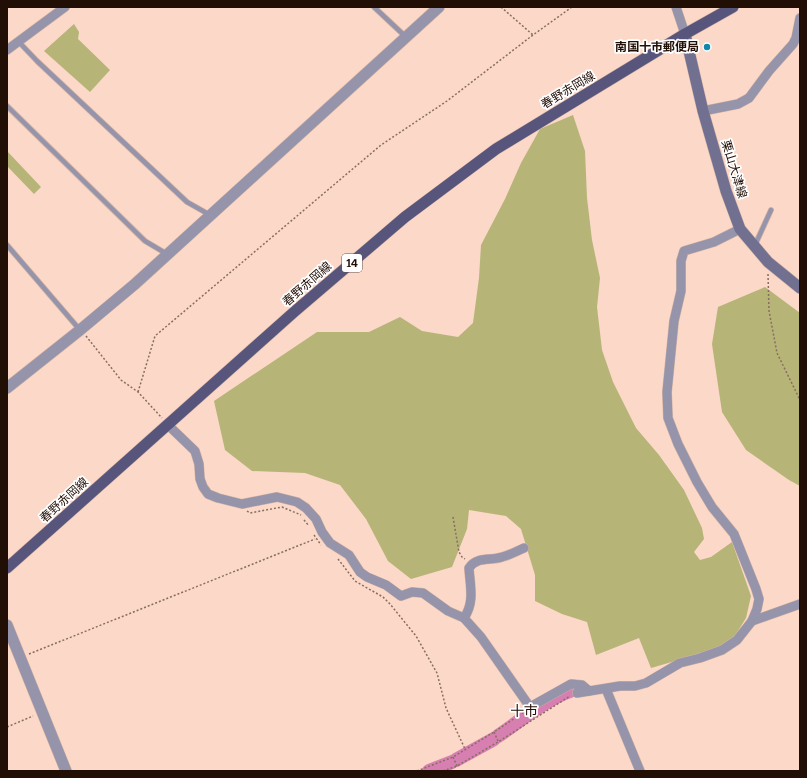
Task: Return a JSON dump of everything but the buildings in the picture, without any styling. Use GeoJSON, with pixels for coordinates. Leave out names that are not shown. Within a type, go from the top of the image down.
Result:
{"type":"FeatureCollection","features":[{"type":"Feature","properties":{"kind":"main road","name":"春野赤岡線"},"geometry":{"type":"LineString","coordinates":[[7,568],[294,312],[405,217],[496,149],[685,34],[733,7]]}},
{"type":"Feature","properties":{"kind":"main road","name":"栗山大津線"},"geometry":{"type":"LineString","coordinates":[[685,34],[726,190],[740,229],[768,262],[800,288]]}},
{"type":"Feature","properties":{"kind":"street"},"geometry":{"type":"LineString","coordinates":[[7,50],[65,7]]}},
{"type":"Feature","properties":{"kind":"street"},"geometry":{"type":"LineString","coordinates":[[7,388],[135,284],[166,254],[439,7]]}},
{"type":"Feature","properties":{"kind":"street"},"geometry":{"type":"LineString","coordinates":[[676,7],[685,34]]}},
{"type":"Feature","properties":{"kind":"street"},"geometry":{"type":"LineString","coordinates":[[704,111],[738,104],[749,98],[769,71],[794,44],[800,18]]}},
{"type":"Feature","properties":{"kind":"street"},"geometry":{"type":"LineString","coordinates":[[577,693],[620,686],[635,686],[646,683],[680,663],[722,650],[737,640],[752,622],[757,609],[758,599],[756,589],[734,534],[712,507],[697,482],[678,444],[668,418],[667,392],[674,321],[681,291],[681,261],[684,251],[714,242],[740,229]]}},
{"type":"Feature","properties":{"kind":"street"},"geometry":{"type":"LineString","coordinates":[[168,425],[195,451],[199,464],[200,479],[208,494],[242,504],[277,497],[297,502],[306,508],[316,519],[322,532],[330,543],[349,555],[360,572],[367,577],[386,585],[400,596],[412,592],[423,593],[448,611],[464,618],[481,637],[530,707],[571,684],[582,685],[589,691]]}},
{"type":"Feature","properties":{"kind":"street"},"geometry":{"type":"LineString","coordinates":[[464,618],[469,611],[471,603],[469,568],[472,564],[484,559],[500,558],[524,548]]}},
{"type":"Feature","properties":{"kind":"street"},"geometry":{"type":"LineString","coordinates":[[752,622],[800,604]]}},
{"type":"Feature","properties":{"kind":"street"},"geometry":{"type":"LineString","coordinates":[[7,625],[66,771]]}},
{"type":"Feature","properties":{"kind":"street"},"geometry":{"type":"LineString","coordinates":[[606,689],[640,771]]}},
{"type":"Feature","properties":{"kind":"lane"},"geometry":{"type":"LineString","coordinates":[[374,7],[406,37]]}},
{"type":"Feature","properties":{"kind":"lane"},"geometry":{"type":"LineString","coordinates":[[18,41],[37,61],[187,202],[210,215]]}},
{"type":"Feature","properties":{"kind":"lane"},"geometry":{"type":"LineString","coordinates":[[7,106],[145,241],[166,254]]}},
{"type":"Feature","properties":{"kind":"lane"},"geometry":{"type":"LineString","coordinates":[[754,247],[771,210]]}},
{"type":"Feature","properties":{"kind":"lane"},"geometry":{"type":"LineString","coordinates":[[7,245],[80,330]]}},
{"type":"Feature","properties":{"kind":"path"},"geometry":{"type":"LineString","coordinates":[[501,7],[533,35]]}},
{"type":"Feature","properties":{"kind":"path"},"geometry":{"type":"LineString","coordinates":[[138,392],[155,336],[381,145],[447,101],[572,7]]}},
{"type":"Feature","properties":{"kind":"path"},"geometry":{"type":"LineString","coordinates":[[768,262],[769,311],[777,353],[800,400]]}},
{"type":"Feature","properties":{"kind":"path"},"geometry":{"type":"LineString","coordinates":[[80,330],[120,380],[138,392],[168,425]]}},
{"type":"Feature","properties":{"kind":"path"},"geometry":{"type":"LineString","coordinates":[[242,504],[244,509],[250,513],[282,507],[301,516],[311,529]]}},
{"type":"Feature","properties":{"kind":"path"},"geometry":{"type":"LineString","coordinates":[[453,517],[459,552],[472,564]]}},
{"type":"Feature","properties":{"kind":"path"},"geometry":{"type":"LineString","coordinates":[[313,534],[315,539],[324,547]]}},
{"type":"Feature","properties":{"kind":"path"},"geometry":{"type":"LineString","coordinates":[[20,657],[315,539]]}},
{"type":"Feature","properties":{"kind":"path"},"geometry":{"type":"LineString","coordinates":[[334,556],[339,560],[355,581],[383,597],[416,636],[437,673],[446,708],[465,749]]}},
{"type":"Feature","properties":{"kind":"path"},"geometry":{"type":"LineString","coordinates":[[443,771],[457,766],[498,742],[565,698],[577,693]]}},
{"type":"Feature","properties":{"kind":"path"},"geometry":{"type":"LineString","coordinates":[[417,771],[452,757],[494,732],[530,707]]}},
{"type":"Feature","properties":{"kind":"path"},"geometry":{"type":"LineString","coordinates":[[7,727],[42,712]]}},
{"type":"Feature","properties":{"kind":"path"},"geometry":{"type":"LineString","coordinates":[[494,732],[498,742]]}},
{"type":"Feature","properties":{"kind":"path"},"geometry":{"type":"LineString","coordinates":[[452,757],[457,766]]}},
{"type":"Feature","properties":{"kind":"shaded area"},"geometry":{"type":"Polygon","coordinates":[[[74,24],[79,32],[78,39],[110,70],[90,92],[44,51],[74,24]]]}},
{"type":"Feature","properties":{"kind":"shaded area"},"geometry":{"type":"Polygon","coordinates":[[[573,115],[585,151],[587,198],[592,240],[600,278],[597,307],[602,350],[613,382],[636,428],[659,455],[684,490],[702,528],[704,539],[694,552],[700,560],[711,557],[732,542],[751,596],[746,618],[733,639],[713,650],[651,668],[639,638],[596,655],[587,622],[562,614],[535,601],[535,575],[521,529],[506,516],[469,510],[467,529],[452,567],[411,579],[388,561],[366,519],[340,485],[305,473],[252,471],[225,450],[214,401],[317,332],[369,332],[400,317],[422,331],[458,337],[473,323],[479,278],[481,245],[505,199],[521,163],[540,129],[573,115]]]}},
{"type":"Feature","properties":{"kind":"shaded area"},"geometry":{"type":"Polygon","coordinates":[[[7,151],[41,187],[34,194],[7,166],[7,151]]]}},
{"type":"Feature","properties":{"kind":"shaded area"},"geometry":{"type":"Polygon","coordinates":[[[765,287],[800,313],[800,486],[746,450],[722,412],[712,344],[718,307],[765,287]]]}},
{"type":"Feature","properties":{"kind":"waterway"},"geometry":{"type":"LineString","coordinates":[[498,736],[557,696],[579,688]]}},
{"type":"Feature","properties":{"kind":"waterway"},"geometry":{"type":"LineString","coordinates":[[456,760],[494,739]]}},
{"type":"Feature","properties":{"kind":"waterway"},"geometry":{"type":"LineString","coordinates":[[429,771],[452,762]]}},
{"type":"Feature","properties":{"kind":"place","name":"南国十市郵便局"},"geometry":{"type":"Point","coordinates":[707,47]}},
{"type":"Feature","properties":{"kind":"district","name":"十市"},"geometry":{"type":"Point","coordinates":[524,711]}}]}
